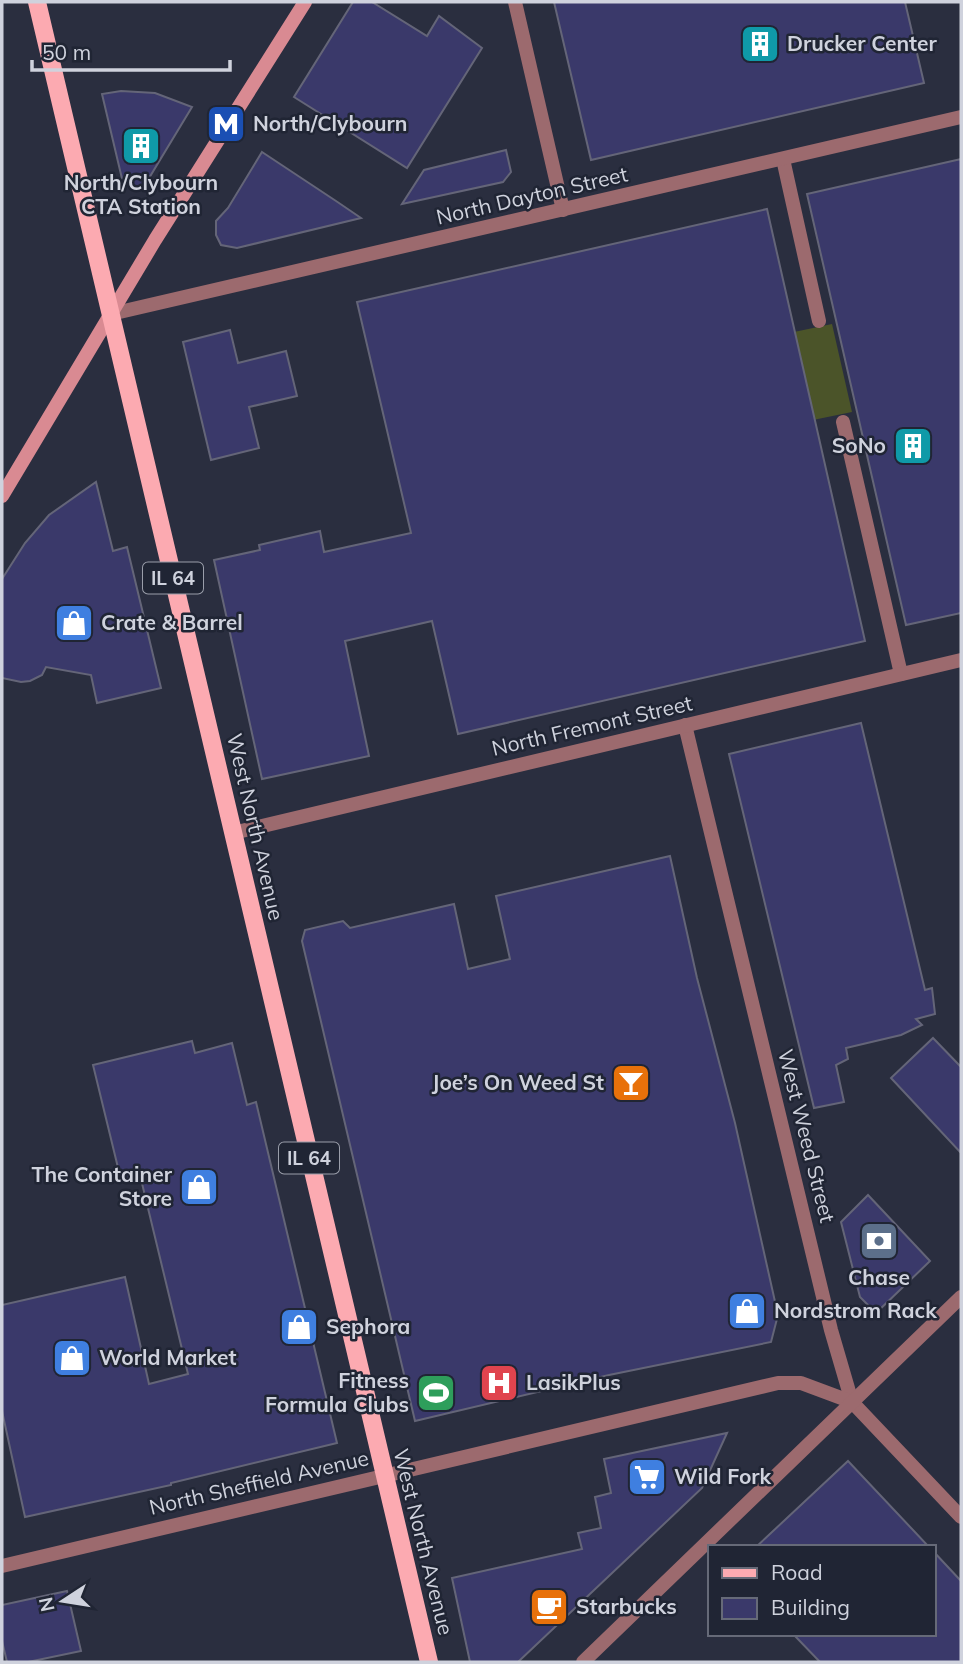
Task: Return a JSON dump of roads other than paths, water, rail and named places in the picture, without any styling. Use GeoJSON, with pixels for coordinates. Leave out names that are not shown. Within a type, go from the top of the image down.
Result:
{"type":"FeatureCollection","features":[{"type":"Feature","properties":{"kind":"main road","name":"West North Avenue"},"geometry":{"type":"LineString","coordinates":[[37,2],[429,1662]]}},
{"type":"Feature","properties":{"kind":"main road"},"geometry":{"type":"LineString","coordinates":[[2,496],[111,314],[305,2]]}},
{"type":"Feature","properties":{"kind":"street"},"geometry":{"type":"LineString","coordinates":[[515,2],[564,210]]}},
{"type":"Feature","properties":{"kind":"street","name":"North Dayton Street"},"geometry":{"type":"LineString","coordinates":[[111,314],[961,117]]}},
{"type":"Feature","properties":{"kind":"street"},"geometry":{"type":"LineString","coordinates":[[783,159],[819,321]]}},
{"type":"Feature","properties":{"kind":"street"},"geometry":{"type":"LineString","coordinates":[[843,422],[901,674]]}},
{"type":"Feature","properties":{"kind":"street","name":"North Fremont Street"},"geometry":{"type":"LineString","coordinates":[[233,833],[961,660]]}},
{"type":"Feature","properties":{"kind":"street","name":"West Weed Street"},"geometry":{"type":"LineString","coordinates":[[685,725],[831,1330],[852,1402],[961,1517]]}},
{"type":"Feature","properties":{"kind":"street"},"geometry":{"type":"LineString","coordinates":[[583,1662],[961,1297]]}},
{"type":"Feature","properties":{"kind":"street","name":"North Sheffield Avenue"},"geometry":{"type":"LineString","coordinates":[[2,1566],[778,1382],[801,1383],[852,1402]]}},
{"type":"Feature","properties":{"kind":"place","name":"Drucker Center"},"geometry":{"type":"Point","coordinates":[760,44]}},
{"type":"Feature","properties":{"kind":"place","name":"North/Clybourn"},"geometry":{"type":"Point","coordinates":[226,124]}},
{"type":"Feature","properties":{"kind":"place","name":"North/Clybourn CTA Station"},"geometry":{"type":"Point","coordinates":[141,146]}},
{"type":"Feature","properties":{"kind":"place","name":"SoNo"},"geometry":{"type":"Point","coordinates":[913,446]}},
{"type":"Feature","properties":{"kind":"place","name":"Crate & Barrel"},"geometry":{"type":"Point","coordinates":[74,623]}},
{"type":"Feature","properties":{"kind":"place","name":"Joe’s On Weed St"},"geometry":{"type":"Point","coordinates":[631,1083]}},
{"type":"Feature","properties":{"kind":"place","name":"The Container Store"},"geometry":{"type":"Point","coordinates":[199,1187]}},
{"type":"Feature","properties":{"kind":"place","name":"Chase"},"geometry":{"type":"Point","coordinates":[879,1241]}},
{"type":"Feature","properties":{"kind":"place","name":"Nordstrom Rack"},"geometry":{"type":"Point","coordinates":[747,1311]}},
{"type":"Feature","properties":{"kind":"place","name":"Sephora"},"geometry":{"type":"Point","coordinates":[299,1327]}},
{"type":"Feature","properties":{"kind":"place","name":"World Market"},"geometry":{"type":"Point","coordinates":[72,1358]}},
{"type":"Feature","properties":{"kind":"place","name":"LasikPlus"},"geometry":{"type":"Point","coordinates":[499,1383]}},
{"type":"Feature","properties":{"kind":"place","name":"Fitness Formula Clubs"},"geometry":{"type":"Point","coordinates":[436,1393]}},
{"type":"Feature","properties":{"kind":"place","name":"Wild Fork"},"geometry":{"type":"Point","coordinates":[647,1477]}},
{"type":"Feature","properties":{"kind":"place","name":"Starbucks"},"geometry":{"type":"Point","coordinates":[549,1607]}}]}
